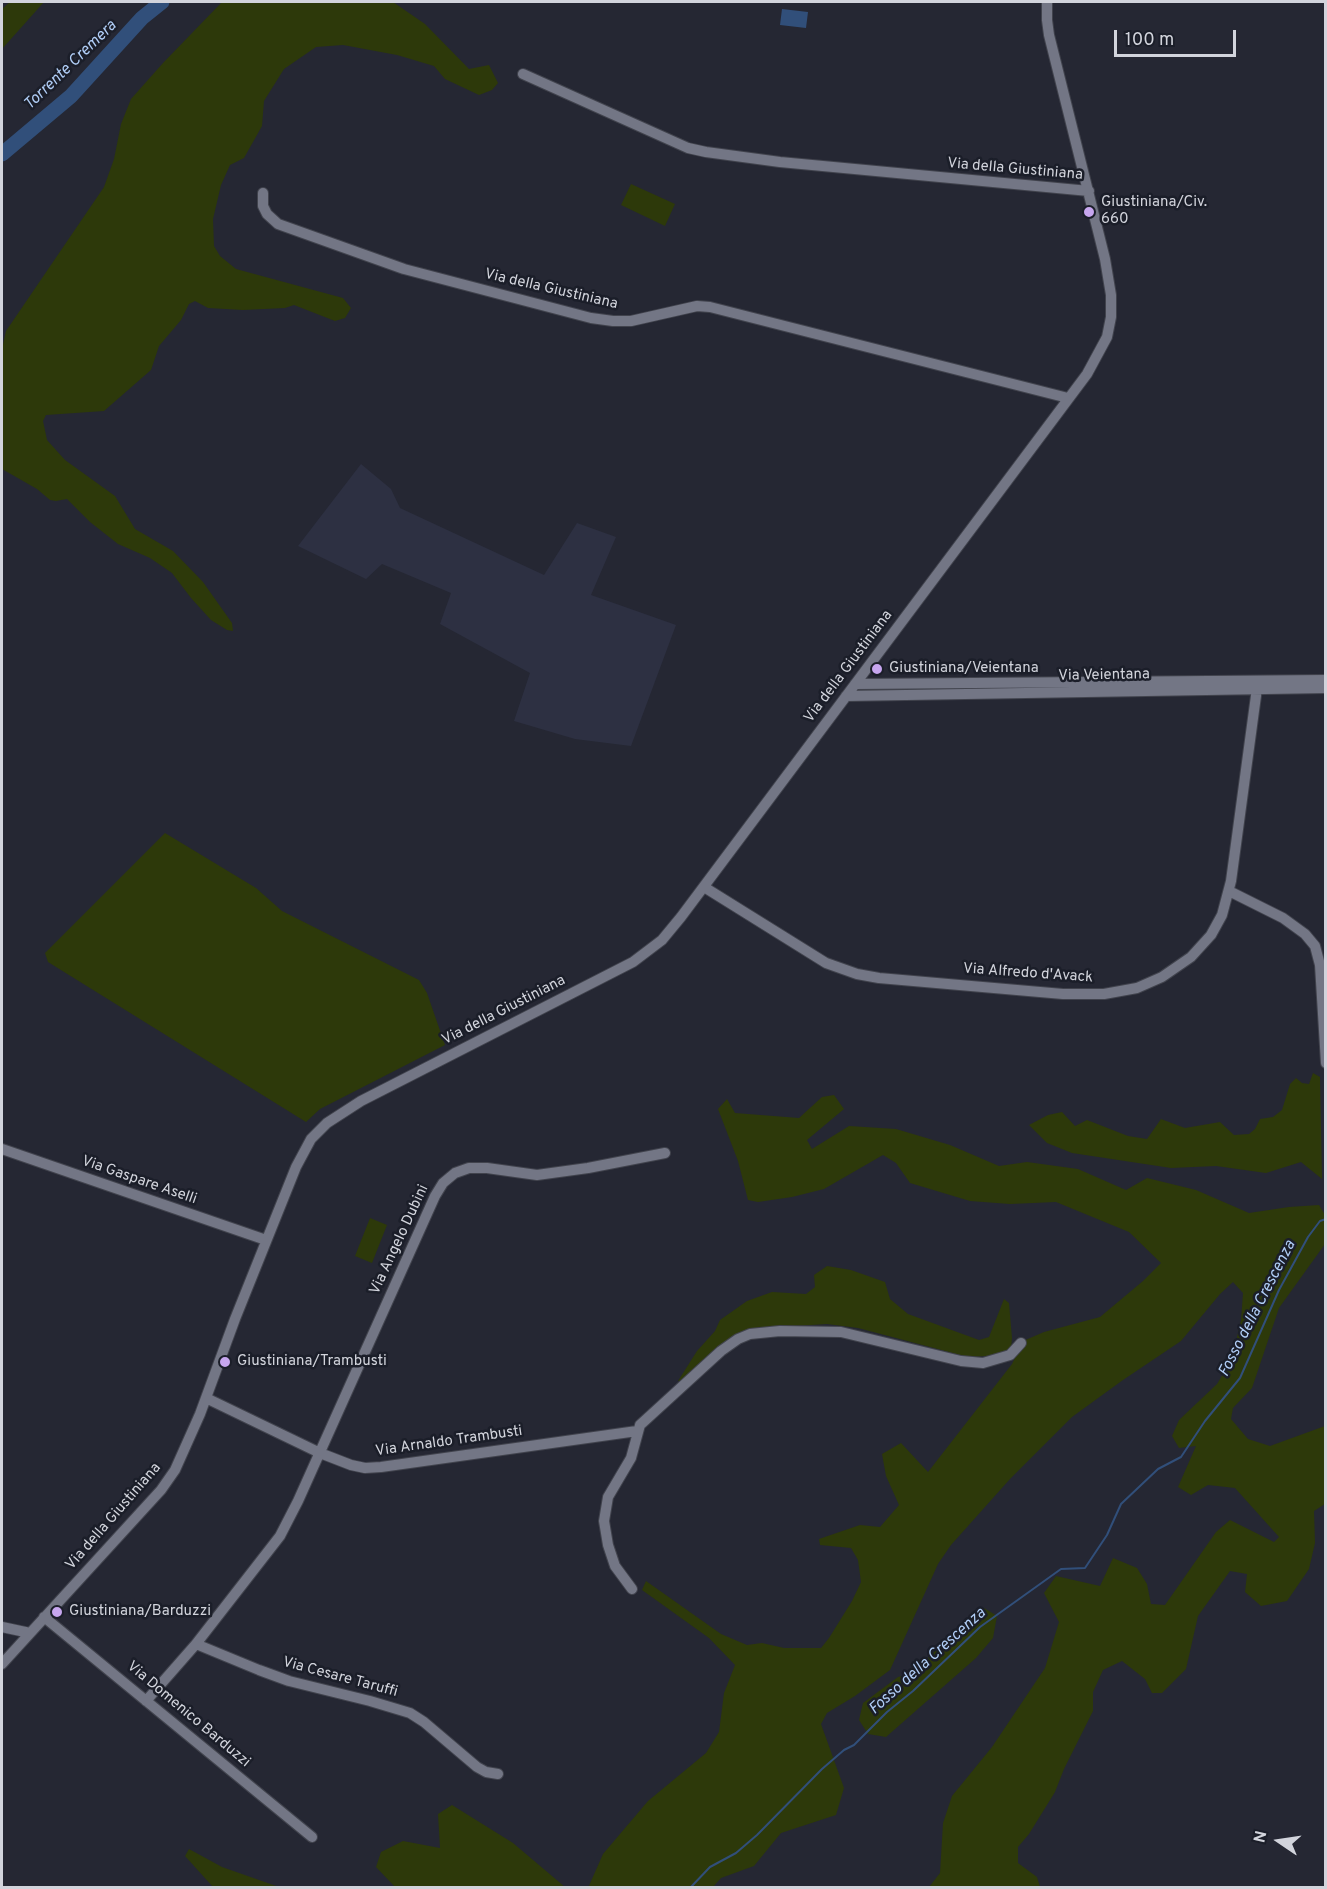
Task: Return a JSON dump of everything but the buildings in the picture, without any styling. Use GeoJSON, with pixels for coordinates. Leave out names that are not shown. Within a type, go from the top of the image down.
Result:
{"type":"FeatureCollection","features":[{"type":"Feature","properties":{"kind":"street","name":"Via della Giustiniana"},"geometry":{"type":"LineString","coordinates":[[2,1664],[169,1479],[186,1449],[266,1239],[311,1139],[327,1123],[362,1101],[641,957],[668,933],[1087,374],[1107,337],[1111,317],[1110,288],[1089,191],[1049,35],[1047,2]]}},
{"type":"Feature","properties":{"kind":"street","name":"Via della Giustiniana"},"geometry":{"type":"LineString","coordinates":[[523,74],[688,148],[706,152],[802,164],[1089,191]]}},
{"type":"Feature","properties":{"kind":"street","name":"Via della Giustiniana"},"geometry":{"type":"LineString","coordinates":[[263,193],[263,206],[267,214],[278,225],[404,269],[581,315],[608,321],[632,321],[697,306],[710,307],[1068,398]]}},
{"type":"Feature","properties":{"kind":"street","name":"Via Veientana"},"geometry":{"type":"LineString","coordinates":[[846,696],[1258,685],[1326,680]]}},
{"type":"Feature","properties":{"kind":"street","name":"Via Veientana"},"geometry":{"type":"LineString","coordinates":[[855,684],[1258,685],[1326,688]]}},
{"type":"Feature","properties":{"kind":"street","name":"Via Alfredo d'Avack"},"geometry":{"type":"LineString","coordinates":[[704,887],[812,954],[848,972],[879,978],[1077,994],[1104,994],[1127,990],[1150,982],[1191,957],[1210,935],[1230,891],[1258,685]]}},
{"type":"Feature","properties":{"kind":"street"},"geometry":{"type":"LineString","coordinates":[[1230,891],[1283,918],[1305,934],[1315,946],[1320,965],[1326,1063]]}},
{"type":"Feature","properties":{"kind":"street","name":"Via Gaspare Aselli"},"geometry":{"type":"LineString","coordinates":[[2,1149],[266,1239]]}},
{"type":"Feature","properties":{"kind":"street","name":"Via Angelo Dubini"},"geometry":{"type":"LineString","coordinates":[[146,1701],[196,1644],[275,1545],[289,1520],[435,1196],[448,1178],[462,1170],[476,1167],[537,1175],[665,1153]]}},
{"type":"Feature","properties":{"kind":"street"},"geometry":{"type":"LineString","coordinates":[[632,1589],[619,1574],[611,1556],[605,1532],[604,1513],[611,1490],[631,1458],[637,1431],[642,1424],[721,1351],[738,1339],[750,1334],[780,1331],[841,1332],[970,1362],[997,1360],[1010,1355],[1021,1343]]}},
{"type":"Feature","properties":{"kind":"street","name":"Via Arnaldo Trambusti"},"geometry":{"type":"LineString","coordinates":[[206,1398],[320,1452],[359,1467],[381,1467],[637,1431]]}},
{"type":"Feature","properties":{"kind":"street","name":"Via Domenico Barduzzi"},"geometry":{"type":"LineString","coordinates":[[45,1617],[312,1837]]}},
{"type":"Feature","properties":{"kind":"street"},"geometry":{"type":"LineString","coordinates":[[2,1627],[30,1633]]}},
{"type":"Feature","properties":{"kind":"street","name":"Via Cesare Taruffi"},"geometry":{"type":"LineString","coordinates":[[196,1644],[269,1674],[410,1713],[477,1767],[486,1772],[498,1773]]}},
{"type":"Feature","properties":{"kind":"shaded area"},"geometry":{"type":"Polygon","coordinates":[[[361,464],[391,489],[400,508],[544,575],[577,523],[616,537],[591,595],[676,625],[631,746],[575,739],[514,721],[530,673],[440,624],[451,593],[382,564],[366,579],[298,546],[361,464]]]}},
{"type":"Feature","properties":{"kind":"green space"},"geometry":{"type":"Polygon","coordinates":[[[10,2],[44,2],[2,49],[2,9],[10,2]]]}},
{"type":"Feature","properties":{"kind":"green space"},"geometry":{"type":"Polygon","coordinates":[[[222,2],[393,2],[425,24],[469,69],[489,65],[498,83],[492,90],[479,95],[445,79],[434,66],[397,55],[343,45],[316,47],[284,69],[264,101],[262,126],[244,158],[230,165],[221,185],[213,219],[214,246],[220,256],[236,269],[343,298],[351,308],[345,318],[335,321],[294,305],[285,308],[243,310],[208,308],[195,301],[189,304],[181,320],[159,346],[151,370],[104,411],[46,415],[43,421],[47,440],[65,460],[115,496],[135,529],[173,551],[203,582],[232,623],[233,631],[211,620],[172,573],[150,558],[118,544],[90,522],[67,499],[50,500],[37,489],[2,469],[2,349],[6,331],[104,187],[114,159],[121,124],[131,99],[222,2]]]}},
{"type":"Feature","properties":{"kind":"green space"},"geometry":{"type":"Polygon","coordinates":[[[631,184],[675,204],[665,226],[621,205],[631,184]]]}},
{"type":"Feature","properties":{"kind":"green space"},"geometry":{"type":"Polygon","coordinates":[[[165,833],[256,888],[282,911],[419,980],[427,993],[445,1045],[320,1109],[306,1122],[48,962],[45,953],[165,833]]]}},
{"type":"Feature","properties":{"kind":"green space"},"geometry":{"type":"Polygon","coordinates":[[[1313,1073],[1320,1077],[1322,1179],[1301,1162],[1266,1173],[1216,1166],[1171,1168],[1072,1153],[1047,1143],[1029,1125],[1048,1115],[1062,1112],[1075,1126],[1087,1120],[1128,1136],[1147,1139],[1161,1119],[1185,1128],[1220,1122],[1234,1135],[1249,1134],[1255,1129],[1260,1119],[1273,1117],[1282,1110],[1290,1084],[1296,1078],[1302,1083],[1309,1084],[1313,1073]]]}},
{"type":"Feature","properties":{"kind":"green space"},"geometry":{"type":"Polygon","coordinates":[[[834,1095],[844,1109],[807,1140],[812,1149],[849,1126],[896,1129],[950,1145],[999,1166],[1027,1162],[1078,1169],[1126,1190],[1147,1178],[1196,1190],[1249,1213],[1319,1205],[1325,1215],[1325,1244],[1279,1308],[1252,1388],[1233,1408],[1231,1419],[1248,1439],[1270,1446],[1325,1426],[1325,1504],[1314,1511],[1315,1543],[1309,1569],[1287,1601],[1261,1606],[1245,1592],[1247,1574],[1230,1571],[1198,1616],[1186,1669],[1162,1693],[1152,1693],[1145,1679],[1122,1661],[1103,1670],[1093,1692],[1093,1711],[1055,1792],[1029,1834],[1018,1847],[1018,1863],[1037,1877],[1040,1887],[929,1887],[940,1873],[943,1823],[952,1796],[992,1747],[1045,1668],[1059,1622],[1044,1593],[1056,1576],[1100,1586],[1113,1558],[1137,1568],[1147,1584],[1151,1604],[1165,1605],[1216,1532],[1230,1520],[1274,1542],[1279,1537],[1235,1488],[1208,1485],[1191,1495],[1178,1487],[1196,1446],[1179,1448],[1172,1436],[1179,1420],[1217,1384],[1232,1359],[1241,1320],[1243,1293],[1233,1282],[1220,1294],[1181,1341],[1072,1417],[1010,1479],[951,1545],[938,1564],[890,1670],[827,1713],[821,1724],[844,1788],[836,1815],[781,1833],[754,1866],[721,1878],[713,1887],[588,1888],[603,1854],[648,1801],[706,1753],[719,1732],[724,1693],[735,1665],[709,1638],[642,1590],[646,1581],[721,1634],[747,1645],[762,1643],[784,1648],[821,1648],[852,1601],[861,1582],[858,1560],[851,1548],[820,1545],[819,1539],[860,1525],[880,1527],[899,1505],[886,1476],[882,1454],[901,1443],[928,1472],[1012,1364],[1023,1341],[1044,1332],[1100,1317],[1161,1263],[1129,1232],[1056,1202],[1010,1204],[970,1201],[910,1183],[896,1163],[883,1155],[824,1189],[758,1202],[748,1200],[738,1161],[718,1109],[727,1099],[735,1113],[799,1118],[822,1097],[834,1095]]]}},
{"type":"Feature","properties":{"kind":"green space"},"geometry":{"type":"Polygon","coordinates":[[[370,1218],[387,1225],[372,1263],[355,1256],[370,1218]]]}},
{"type":"Feature","properties":{"kind":"green space"},"geometry":{"type":"Polygon","coordinates":[[[827,1266],[851,1270],[885,1282],[890,1299],[908,1314],[979,1340],[989,1337],[1004,1299],[1009,1303],[1011,1348],[988,1356],[968,1357],[858,1328],[827,1324],[763,1328],[684,1382],[678,1381],[697,1351],[715,1331],[720,1320],[747,1301],[772,1292],[806,1294],[815,1287],[814,1275],[827,1266]]]}},
{"type":"Feature","properties":{"kind":"green space"},"geometry":{"type":"Polygon","coordinates":[[[984,1608],[997,1616],[993,1638],[976,1658],[886,1737],[868,1734],[859,1720],[863,1703],[898,1677],[909,1674],[984,1608]]]}},
{"type":"Feature","properties":{"kind":"green space"},"geometry":{"type":"Polygon","coordinates":[[[452,1805],[513,1843],[565,1887],[395,1887],[376,1867],[381,1852],[403,1841],[440,1848],[438,1814],[452,1805]]]}},
{"type":"Feature","properties":{"kind":"green space"},"geometry":{"type":"Polygon","coordinates":[[[189,1849],[222,1867],[279,1887],[213,1887],[185,1856],[189,1849]]]}},
{"type":"Feature","properties":{"kind":"water"},"geometry":{"type":"Polygon","coordinates":[[[782,9],[808,12],[806,28],[780,25],[782,9]]]}},
{"type":"Feature","properties":{"kind":"waterway","name":"Torrente Cremera"},"geometry":{"type":"LineString","coordinates":[[2,154],[71,96],[142,18],[162,2]]}},
{"type":"Feature","properties":{"kind":"waterway","name":"Fosso della Crescenza"},"geometry":{"type":"LineString","coordinates":[[690,1888],[710,1867],[736,1853],[757,1835],[822,1769],[844,1750],[854,1745],[980,1627],[1061,1569],[1085,1568],[1107,1535],[1121,1504],[1158,1469],[1181,1457],[1205,1421],[1240,1378],[1279,1290],[1308,1237],[1320,1221],[1326,1219]]}},
{"type":"Feature","properties":{"kind":"place","name":"Giustiniana/Civ. 660"},"geometry":{"type":"Point","coordinates":[1089,212]}},
{"type":"Feature","properties":{"kind":"place","name":"Giustiniana/Veientana"},"geometry":{"type":"Point","coordinates":[877,669]}},
{"type":"Feature","properties":{"kind":"place","name":"Giustiniana/Trambusti"},"geometry":{"type":"Point","coordinates":[225,1362]}},
{"type":"Feature","properties":{"kind":"place","name":"Giustiniana/Barduzzi"},"geometry":{"type":"Point","coordinates":[57,1612]}}]}
